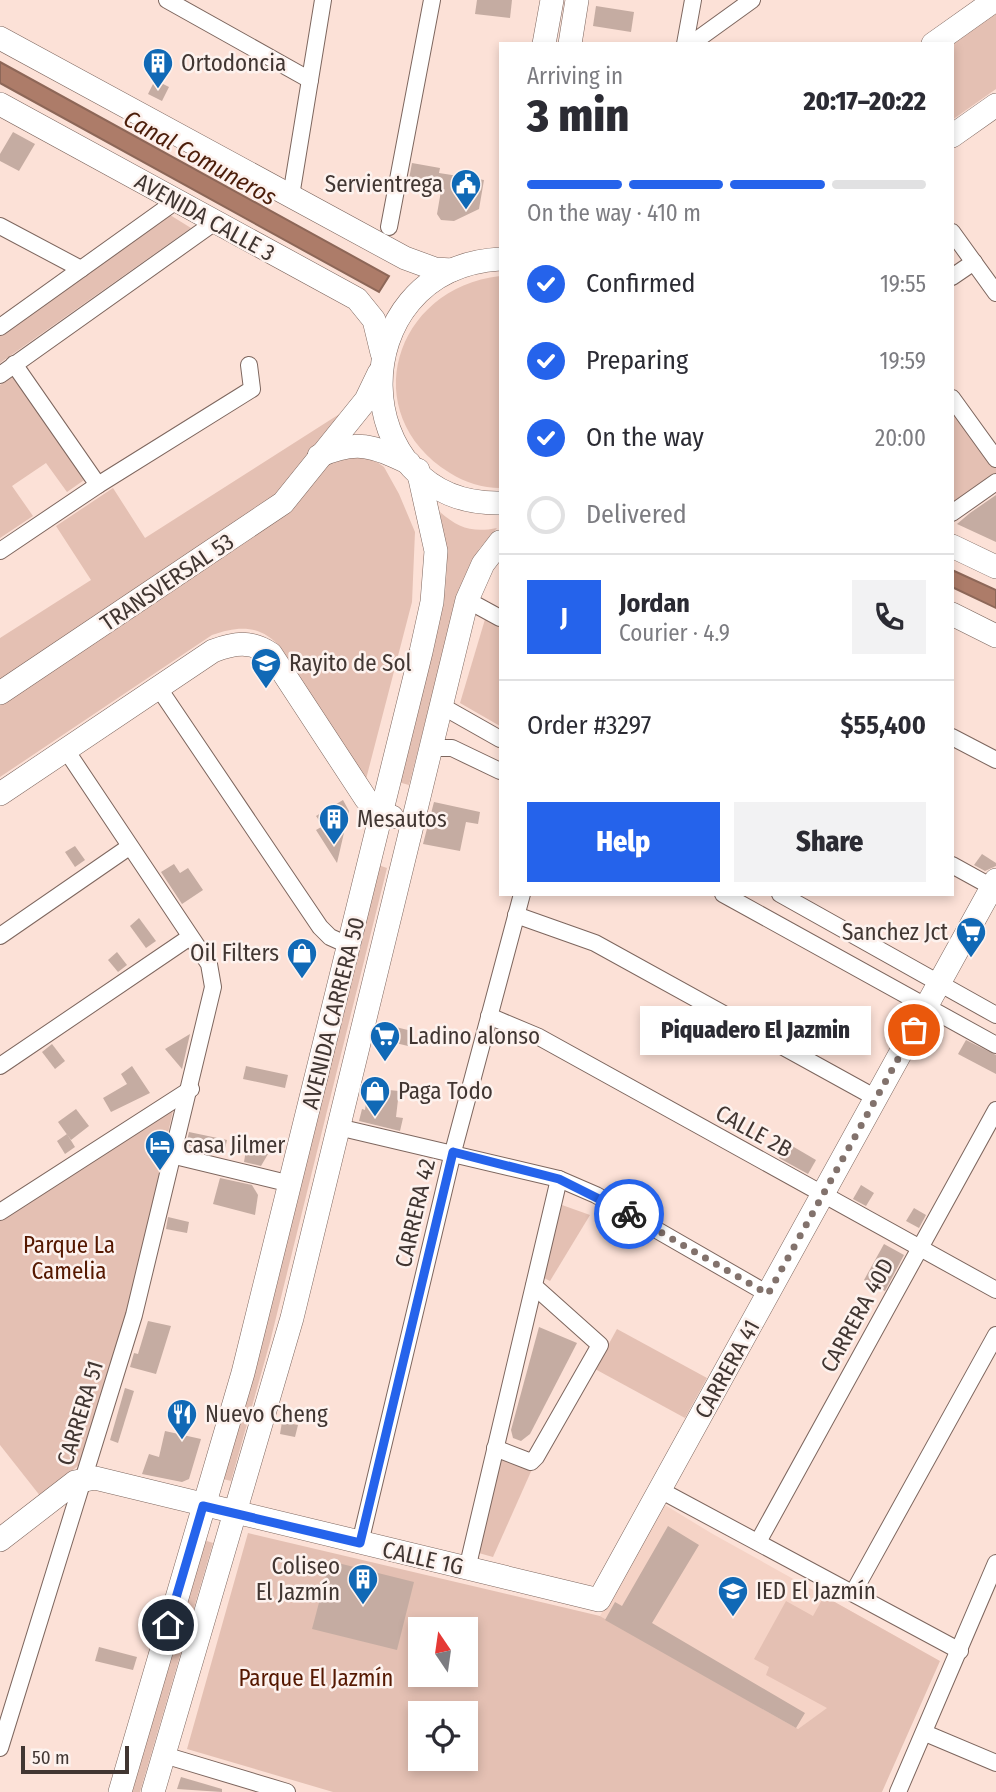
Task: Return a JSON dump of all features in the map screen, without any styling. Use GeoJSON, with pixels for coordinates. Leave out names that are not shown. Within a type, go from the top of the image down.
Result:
{"type":"FeatureCollection","features":[{"type":"Feature","properties":{"kind":"main road"},"geometry":{"type":"LineString","coordinates":[[544,42],[552,0]]}},
{"type":"Feature","properties":{"kind":"main road"},"geometry":{"type":"LineString","coordinates":[[570,42],[577,0]]}},
{"type":"Feature","properties":{"kind":"main road"},"geometry":{"type":"LineString","coordinates":[[936,42],[995,0]]}},
{"type":"Feature","properties":{"kind":"main road"},"geometry":{"type":"LineString","coordinates":[[0,38],[405,258],[435,269],[452,270],[495,256]]}},
{"type":"Feature","properties":{"kind":"main road","name":"AVENIDA CALLE 3"},"geometry":{"type":"LineString","coordinates":[[0,104],[356,299],[374,320],[381,363],[380,397],[386,422],[396,444],[414,467]]}},
{"type":"Feature","properties":{"kind":"main road"},"geometry":{"type":"LineString","coordinates":[[954,135],[995,108]]}},
{"type":"Feature","properties":{"kind":"main road","name":"TRANSVERSAL 53"},"geometry":{"type":"LineString","coordinates":[[0,693],[263,519],[291,495],[319,456],[366,400],[390,331],[415,295],[452,270]]}},
{"type":"Feature","properties":{"kind":"main road"},"geometry":{"type":"LineString","coordinates":[[319,456],[343,446],[358,445],[414,467],[459,496],[499,503]]}},
{"type":"Feature","properties":{"kind":"main road","name":"AVENIDA CARRERA 50"},"geometry":{"type":"LineString","coordinates":[[120,1792],[243,1373],[350,946],[432,602],[436,551],[414,467]]}},
{"type":"Feature","properties":{"kind":"main road","name":"AVENIDA CARRERA 50"},"geometry":{"type":"LineString","coordinates":[[153,1792],[292,1318],[467,600],[478,573],[499,543]]}},
{"type":"Feature","properties":{"kind":"main road"},"geometry":{"type":"LineString","coordinates":[[954,547],[996,567]]}},
{"type":"Feature","properties":{"kind":"main road"},"geometry":{"type":"LineString","coordinates":[[954,615],[996,636]]}},
{"type":"Feature","properties":{"kind":"main road"},"geometry":{"type":"LineString","coordinates":[[0,794],[213,651],[239,643],[254,644],[271,654],[354,782],[382,813],[412,823]]}},
{"type":"Feature","properties":{"kind":"main road","name":"CARRERA 41"},"geometry":{"type":"LineString","coordinates":[[599,1600],[994,884]]}},
{"type":"Feature","properties":{"kind":"main road"},"geometry":{"type":"LineString","coordinates":[[0,1540],[66,1487],[84,1478]]}},
{"type":"Feature","properties":{"kind":"main road","name":"CALLE 1G"},"geometry":{"type":"LineString","coordinates":[[84,1478],[95,1478],[599,1600]]}},
{"type":"Feature","properties":{"kind":"street"},"geometry":{"type":"LineString","coordinates":[[167,0],[310,80]]}},
{"type":"Feature","properties":{"kind":"street"},"geometry":{"type":"LineString","coordinates":[[291,196],[323,0]]}},
{"type":"Feature","properties":{"kind":"street"},"geometry":{"type":"LineString","coordinates":[[389,227],[432,0]]}},
{"type":"Feature","properties":{"kind":"street"},"geometry":{"type":"LineString","coordinates":[[685,42],[693,0]]}},
{"type":"Feature","properties":{"kind":"street"},"geometry":{"type":"LineString","coordinates":[[694,42],[752,0]]}},
{"type":"Feature","properties":{"kind":"street"},"geometry":{"type":"LineString","coordinates":[[0,327],[176,201]]}},
{"type":"Feature","properties":{"kind":"street"},"geometry":{"type":"LineString","coordinates":[[0,374],[215,222]]}},
{"type":"Feature","properties":{"kind":"street"},"geometry":{"type":"LineString","coordinates":[[0,226],[81,269]]}},
{"type":"Feature","properties":{"kind":"street"},"geometry":{"type":"LineString","coordinates":[[954,235],[996,293]]}},
{"type":"Feature","properties":{"kind":"street"},"geometry":{"type":"LineString","coordinates":[[954,276],[974,262]]}},
{"type":"Feature","properties":{"kind":"street"},"geometry":{"type":"LineString","coordinates":[[15,364],[98,485]]}},
{"type":"Feature","properties":{"kind":"street"},"geometry":{"type":"LineString","coordinates":[[0,551],[98,485],[252,389],[249,365]]}},
{"type":"Feature","properties":{"kind":"street"},"geometry":{"type":"LineString","coordinates":[[954,401],[996,459]]}},
{"type":"Feature","properties":{"kind":"street"},"geometry":{"type":"LineString","coordinates":[[954,512],[996,482]]}},
{"type":"Feature","properties":{"kind":"street"},"geometry":{"type":"LineString","coordinates":[[467,600],[499,617]]}},
{"type":"Feature","properties":{"kind":"street"},"geometry":{"type":"LineString","coordinates":[[158,687],[320,927],[330,937],[350,946]]}},
{"type":"Feature","properties":{"kind":"street"},"geometry":{"type":"LineString","coordinates":[[440,705],[499,738]]}},
{"type":"Feature","properties":{"kind":"street"},"geometry":{"type":"LineString","coordinates":[[954,738],[996,760]]}},
{"type":"Feature","properties":{"kind":"street"},"geometry":{"type":"LineString","coordinates":[[430,748],[452,748],[499,771]]}},
{"type":"Feature","properties":{"kind":"street"},"geometry":{"type":"LineString","coordinates":[[0,936],[129,847],[66,750]]}},
{"type":"Feature","properties":{"kind":"street","name":"CARRERA 51"},"geometry":{"type":"LineString","coordinates":[[0,1748],[134,1315],[175,1156],[213,987],[209,964],[129,847]]}},
{"type":"Feature","properties":{"kind":"street"},"geometry":{"type":"LineString","coordinates":[[954,866],[994,884]]}},
{"type":"Feature","properties":{"kind":"street","name":"CARRERA 42"},"geometry":{"type":"LineString","coordinates":[[360,1543],[453,1152],[521,896]]}},
{"type":"Feature","properties":{"kind":"street"},"geometry":{"type":"LineString","coordinates":[[727,896],[996,1045]]}},
{"type":"Feature","properties":{"kind":"street"},"geometry":{"type":"LineString","coordinates":[[784,896],[996,1015]]}},
{"type":"Feature","properties":{"kind":"street"},"geometry":{"type":"LineString","coordinates":[[516,915],[595,943],[876,1098]]}},
{"type":"Feature","properties":{"kind":"street"},"geometry":{"type":"LineString","coordinates":[[0,1066],[190,937]]}},
{"type":"Feature","properties":{"kind":"street","name":"CALLE 2B"},"geometry":{"type":"LineString","coordinates":[[489,1016],[539,1037],[996,1290]]}},
{"type":"Feature","properties":{"kind":"street"},"geometry":{"type":"LineString","coordinates":[[0,1212],[191,1089]]}},
{"type":"Feature","properties":{"kind":"street","name":"CARRERA 40D"},"geometry":{"type":"LineString","coordinates":[[758,1542],[996,1110]]}},
{"type":"Feature","properties":{"kind":"street"},"geometry":{"type":"LineString","coordinates":[[338,1127],[559,1179],[596,1195],[768,1294]]}},
{"type":"Feature","properties":{"kind":"street"},"geometry":{"type":"LineString","coordinates":[[175,1156],[291,1184]]}},
{"type":"Feature","properties":{"kind":"street"},"geometry":{"type":"LineString","coordinates":[[467,1569],[559,1179]]}},
{"type":"Feature","properties":{"kind":"street"},"geometry":{"type":"LineString","coordinates":[[495,1448],[531,1462],[600,1345],[534,1286]]}},
{"type":"Feature","properties":{"kind":"street"},"geometry":{"type":"LineString","coordinates":[[853,1593],[996,1335]]}},
{"type":"Feature","properties":{"kind":"street"},"geometry":{"type":"LineString","coordinates":[[660,1490],[960,1651]]}},
{"type":"Feature","properties":{"kind":"street"},"geometry":{"type":"LineString","coordinates":[[898,1792],[996,1563]]}},
{"type":"Feature","properties":{"kind":"street"},"geometry":{"type":"LineString","coordinates":[[925,1732],[996,1763]]}},
{"type":"Feature","properties":{"kind":"street"},"geometry":{"type":"LineString","coordinates":[[164,1755],[287,1792]]}},
{"type":"Feature","properties":{"kind":"shaded area"},"geometry":{"type":"Polygon","coordinates":[[[0,62],[389,276],[379,292],[0,83],[0,62]]]}},
{"type":"Feature","properties":{"kind":"shaded area"},"geometry":{"type":"Polygon","coordinates":[[[954,571],[996,590],[996,608],[954,588],[954,571]]]}},
{"type":"Feature","properties":{"kind":"shaded area","name":"IED El Jazmín"},"geometry":{"type":"Polygon","coordinates":[[[665,1505],[915,1647],[798,1729],[752,1703],[600,1616],[665,1505]]]}},
{"type":"Feature","properties":{"kind":"green space"},"geometry":{"type":"Polygon","coordinates":[[[996,11],[996,89],[954,119],[954,42],[996,11]]]}},
{"type":"Feature","properties":{"kind":"green space"},"geometry":{"type":"Polygon","coordinates":[[[170,215],[191,228],[0,363],[0,336],[170,215]]]}},
{"type":"Feature","properties":{"kind":"green space"},"geometry":{"type":"Polygon","coordinates":[[[499,276],[499,488],[480,486],[455,476],[421,448],[403,419],[396,388],[400,357],[413,328],[434,304],[464,285],[499,276]]]}},
{"type":"Feature","properties":{"kind":"green space"},"geometry":{"type":"Polygon","coordinates":[[[15,374],[87,478],[67,492],[46,463],[12,486],[33,516],[0,538],[0,385],[15,374]]]}},
{"type":"Feature","properties":{"kind":"green space"},"geometry":{"type":"Polygon","coordinates":[[[352,406],[280,495],[0,684],[0,638],[91,580],[56,526],[113,488],[145,538],[352,406]]]}},
{"type":"Feature","properties":{"kind":"green space"},"geometry":{"type":"Polygon","coordinates":[[[954,408],[996,468],[996,474],[954,505],[954,408]]]}},
{"type":"Feature","properties":{"kind":"green space"},"geometry":{"type":"Polygon","coordinates":[[[340,453],[370,457],[384,467],[415,532],[412,602],[365,783],[281,648],[266,635],[250,629],[212,635],[0,777],[0,701],[340,453]]]}},
{"type":"Feature","properties":{"kind":"green space"},"geometry":{"type":"Polygon","coordinates":[[[440,512],[466,528],[497,528],[479,549],[458,595],[409,785],[398,782],[445,591],[447,567],[440,512]]]}},
{"type":"Feature","properties":{"kind":"green space"},"geometry":{"type":"Polygon","coordinates":[[[486,616],[499,624],[499,725],[460,703],[486,616]]]}},
{"type":"Feature","properties":{"kind":"green space"},"geometry":{"type":"Polygon","coordinates":[[[378,865],[387,868],[270,1342],[231,1481],[223,1479],[378,865]]]}},
{"type":"Feature","properties":{"kind":"green space","name":"Parque La Camelia"},"geometry":{"type":"Polygon","coordinates":[[[174,1106],[130,1307],[80,1464],[41,1497],[0,1445],[0,1220],[174,1106]]]}},
{"type":"Feature","properties":{"kind":"green space"},"geometry":{"type":"Polygon","coordinates":[[[562,1205],[590,1215],[550,1281],[542,1277],[562,1205]]]}},
{"type":"Feature","properties":{"kind":"green space"},"geometry":{"type":"Polygon","coordinates":[[[617,1329],[707,1378],[685,1418],[595,1369],[617,1329]]]}},
{"type":"Feature","properties":{"kind":"green space"},"geometry":{"type":"Polygon","coordinates":[[[498,1456],[533,1467],[493,1557],[475,1552],[498,1456]]]}},
{"type":"Feature","properties":{"kind":"green space","name":"Parque El Jazmín"},"geometry":{"type":"Polygon","coordinates":[[[248,1533],[600,1616],[798,1729],[827,1708],[766,1675],[769,1667],[754,1659],[786,1601],[813,1616],[824,1596],[940,1661],[882,1792],[333,1792],[187,1749],[248,1533]]]}},
{"type":"Feature","properties":{"kind":"green space"},"geometry":{"type":"Polygon","coordinates":[[[204,1540],[213,1543],[140,1792],[129,1792],[204,1540]]]}},
{"type":"Feature","properties":{"kind":"building"},"geometry":{"type":"Polygon","coordinates":[[[477,0],[512,0],[510,18],[475,14],[477,0]]]}},
{"type":"Feature","properties":{"kind":"building"},"geometry":{"type":"Polygon","coordinates":[[[596,6],[634,12],[631,32],[593,26],[596,6]]]}},
{"type":"Feature","properties":{"kind":"building","name":"Ortodoncia"},"geometry":{"type":"Polygon","coordinates":[[[155,80],[169,87],[162,101],[148,94],[155,80]]]}},
{"type":"Feature","properties":{"kind":"building"},"geometry":{"type":"Polygon","coordinates":[[[13,132],[35,144],[19,171],[0,161],[0,154],[13,132]]]}},
{"type":"Feature","properties":{"kind":"building"},"geometry":{"type":"Polygon","coordinates":[[[412,163],[440,168],[439,173],[484,180],[479,209],[454,221],[441,220],[437,214],[442,185],[409,179],[412,163]]]}},
{"type":"Feature","properties":{"kind":"building"},"geometry":{"type":"Polygon","coordinates":[[[996,495],[996,542],[957,524],[970,513],[996,495]]]}},
{"type":"Feature","properties":{"kind":"building","name":"Mesautos"},"geometry":{"type":"Polygon","coordinates":[[[343,800],[349,811],[337,863],[316,830],[323,826],[316,816],[343,800]]]}},
{"type":"Feature","properties":{"kind":"building"},"geometry":{"type":"Polygon","coordinates":[[[434,802],[480,812],[478,824],[466,822],[460,851],[423,844],[434,802]]]}},
{"type":"Feature","properties":{"kind":"building"},"geometry":{"type":"Polygon","coordinates":[[[75,846],[85,860],[75,867],[65,852],[75,846]]]}},
{"type":"Feature","properties":{"kind":"building"},"geometry":{"type":"Polygon","coordinates":[[[982,854],[996,863],[996,866],[985,871],[974,865],[982,854]]]}},
{"type":"Feature","properties":{"kind":"building"},"geometry":{"type":"Polygon","coordinates":[[[174,864],[180,873],[188,868],[203,890],[182,904],[161,872],[174,864]]]}},
{"type":"Feature","properties":{"kind":"building"},"geometry":{"type":"Polygon","coordinates":[[[139,918],[156,941],[146,948],[130,926],[139,918]]]}},
{"type":"Feature","properties":{"kind":"building"},"geometry":{"type":"Polygon","coordinates":[[[117,952],[127,965],[118,972],[108,960],[117,952]]]}},
{"type":"Feature","properties":{"kind":"building"},"geometry":{"type":"Polygon","coordinates":[[[933,1022],[943,1027],[935,1041],[926,1036],[933,1022]]]}},
{"type":"Feature","properties":{"kind":"building"},"geometry":{"type":"Polygon","coordinates":[[[383,1024],[412,1031],[408,1046],[379,1039],[383,1024]]]}},
{"type":"Feature","properties":{"kind":"building"},"geometry":{"type":"Polygon","coordinates":[[[190,1034],[182,1069],[165,1049],[190,1034]]]}},
{"type":"Feature","properties":{"kind":"building"},"geometry":{"type":"Polygon","coordinates":[[[966,1040],[996,1055],[996,1074],[958,1054],[966,1040]]]}},
{"type":"Feature","properties":{"kind":"building"},"geometry":{"type":"Polygon","coordinates":[[[52,1044],[65,1061],[55,1069],[42,1052],[52,1044]]]}},
{"type":"Feature","properties":{"kind":"building"},"geometry":{"type":"Polygon","coordinates":[[[132,1066],[150,1093],[111,1112],[103,1098],[127,1084],[121,1074],[132,1066]]]}},
{"type":"Feature","properties":{"kind":"building"},"geometry":{"type":"Polygon","coordinates":[[[246,1066],[288,1075],[285,1088],[243,1079],[246,1066]]]}},
{"type":"Feature","properties":{"kind":"building"},"geometry":{"type":"Polygon","coordinates":[[[368,1088],[399,1091],[396,1117],[403,1118],[400,1131],[359,1121],[362,1109],[365,1110],[368,1088]]]}},
{"type":"Feature","properties":{"kind":"building"},"geometry":{"type":"Polygon","coordinates":[[[76,1109],[89,1126],[71,1140],[58,1122],[76,1109]]]}},
{"type":"Feature","properties":{"kind":"building"},"geometry":{"type":"Polygon","coordinates":[[[189,1132],[227,1140],[224,1153],[186,1145],[189,1132]]]}},
{"type":"Feature","properties":{"kind":"building"},"geometry":{"type":"Polygon","coordinates":[[[67,1134],[75,1147],[65,1154],[57,1141],[67,1134]]]}},
{"type":"Feature","properties":{"kind":"building"},"geometry":{"type":"Polygon","coordinates":[[[787,1143],[816,1160],[808,1174],[779,1158],[787,1143]]]}},
{"type":"Feature","properties":{"kind":"building"},"geometry":{"type":"Polygon","coordinates":[[[246,1150],[268,1154],[261,1166],[244,1162],[246,1150]]]}},
{"type":"Feature","properties":{"kind":"building"},"geometry":{"type":"Polygon","coordinates":[[[220,1178],[252,1185],[258,1195],[255,1215],[213,1204],[220,1178]]]}},
{"type":"Feature","properties":{"kind":"building"},"geometry":{"type":"Polygon","coordinates":[[[861,1185],[874,1193],[866,1206],[853,1199],[861,1185]]]}},
{"type":"Feature","properties":{"kind":"building"},"geometry":{"type":"Polygon","coordinates":[[[914,1208],[926,1215],[919,1228],[906,1221],[914,1208]]]}},
{"type":"Feature","properties":{"kind":"building"},"geometry":{"type":"Polygon","coordinates":[[[168,1217],[189,1222],[187,1233],[166,1229],[168,1217]]]}},
{"type":"Feature","properties":{"kind":"building"},"geometry":{"type":"Polygon","coordinates":[[[884,1244],[904,1255],[885,1291],[864,1280],[884,1244]]]}},
{"type":"Feature","properties":{"kind":"building"},"geometry":{"type":"Polygon","coordinates":[[[148,1321],[171,1326],[156,1374],[130,1367],[134,1353],[138,1354],[148,1321]]]}},
{"type":"Feature","properties":{"kind":"building"},"geometry":{"type":"Polygon","coordinates":[[[539,1327],[577,1343],[530,1434],[521,1441],[513,1438],[511,1430],[539,1327]]]}},
{"type":"Feature","properties":{"kind":"building"},"geometry":{"type":"Polygon","coordinates":[[[125,1388],[134,1391],[118,1443],[110,1440],[125,1388]]]}},
{"type":"Feature","properties":{"kind":"building"},"geometry":{"type":"Polygon","coordinates":[[[282,1422],[298,1425],[295,1437],[280,1434],[282,1422]]]}},
{"type":"Feature","properties":{"kind":"building"},"geometry":{"type":"Polygon","coordinates":[[[165,1431],[201,1439],[189,1479],[182,1482],[142,1474],[149,1454],[159,1457],[165,1431]]]}},
{"type":"Feature","properties":{"kind":"building"},"geometry":{"type":"Polygon","coordinates":[[[668,1526],[699,1545],[652,1623],[805,1713],[796,1728],[605,1620],[615,1602],[622,1606],[668,1526]]]}},
{"type":"Feature","properties":{"kind":"building","name":"Coliseo El Jazmín"},"geometry":{"type":"Polygon","coordinates":[[[330,1561],[414,1582],[397,1650],[312,1629],[330,1561]]]}},
{"type":"Feature","properties":{"kind":"building"},"geometry":{"type":"Polygon","coordinates":[[[99,1647],[137,1657],[133,1670],[95,1661],[99,1647]]]}},
{"type":"Feature","properties":{"kind":"building"},"geometry":{"type":"Polygon","coordinates":[[[181,1777],[222,1789],[222,1792],[177,1789],[181,1777]]]}},
{"type":"Feature","properties":{"kind":"way so far"},"geometry":{"type":"LineString","coordinates":[[629,1214],[768,1294],[914,1030]]}},
{"type":"Feature","properties":{"kind":"place","name":"Ortodoncia"},"geometry":{"type":"Point","coordinates":[158,90]}},
{"type":"Feature","properties":{"kind":"place","name":"Servientrega"},"geometry":{"type":"Point","coordinates":[466,211]}},
{"type":"Feature","properties":{"kind":"place","name":"Rayito de Sol"},"geometry":{"type":"Point","coordinates":[266,690]}},
{"type":"Feature","properties":{"kind":"place","name":"Mesautos"},"geometry":{"type":"Point","coordinates":[334,846]}},
{"type":"Feature","properties":{"kind":"place","name":"Sanchez Jct"},"geometry":{"type":"Point","coordinates":[971,959]}},
{"type":"Feature","properties":{"kind":"place","name":"Oil Filters"},"geometry":{"type":"Point","coordinates":[302,980]}},
{"type":"Feature","properties":{"kind":"place","name":"Piquadero El Jazmin"},"geometry":{"type":"Point","coordinates":[914,1030]}},
{"type":"Feature","properties":{"kind":"place","name":"Ladino alonso"},"geometry":{"type":"Point","coordinates":[385,1063]}},
{"type":"Feature","properties":{"kind":"place","name":"Paga Todo"},"geometry":{"type":"Point","coordinates":[375,1118]}},
{"type":"Feature","properties":{"kind":"place","name":"casa Jilmer"},"geometry":{"type":"Point","coordinates":[160,1172]}},
{"type":"Feature","properties":{"kind":"place","name":"Nuevo Cheng"},"geometry":{"type":"Point","coordinates":[182,1441]}},
{"type":"Feature","properties":{"kind":"place","name":"Coliseo El Jazmín"},"geometry":{"type":"Point","coordinates":[363,1606]}},
{"type":"Feature","properties":{"kind":"place","name":"IED El Jazmín"},"geometry":{"type":"Point","coordinates":[733,1618]}},
{"type":"Feature","properties":{"kind":"route"},"geometry":{"type":"LineString","coordinates":[[168,1625],[203,1506],[360,1543],[453,1152],[559,1179],[596,1195],[629,1214]]}},
{"type":"Feature","properties":{"kind":"water label","name":"Canal Comuneros"},"geometry":{"type":"Point","coordinates":[200,158]}}]}
